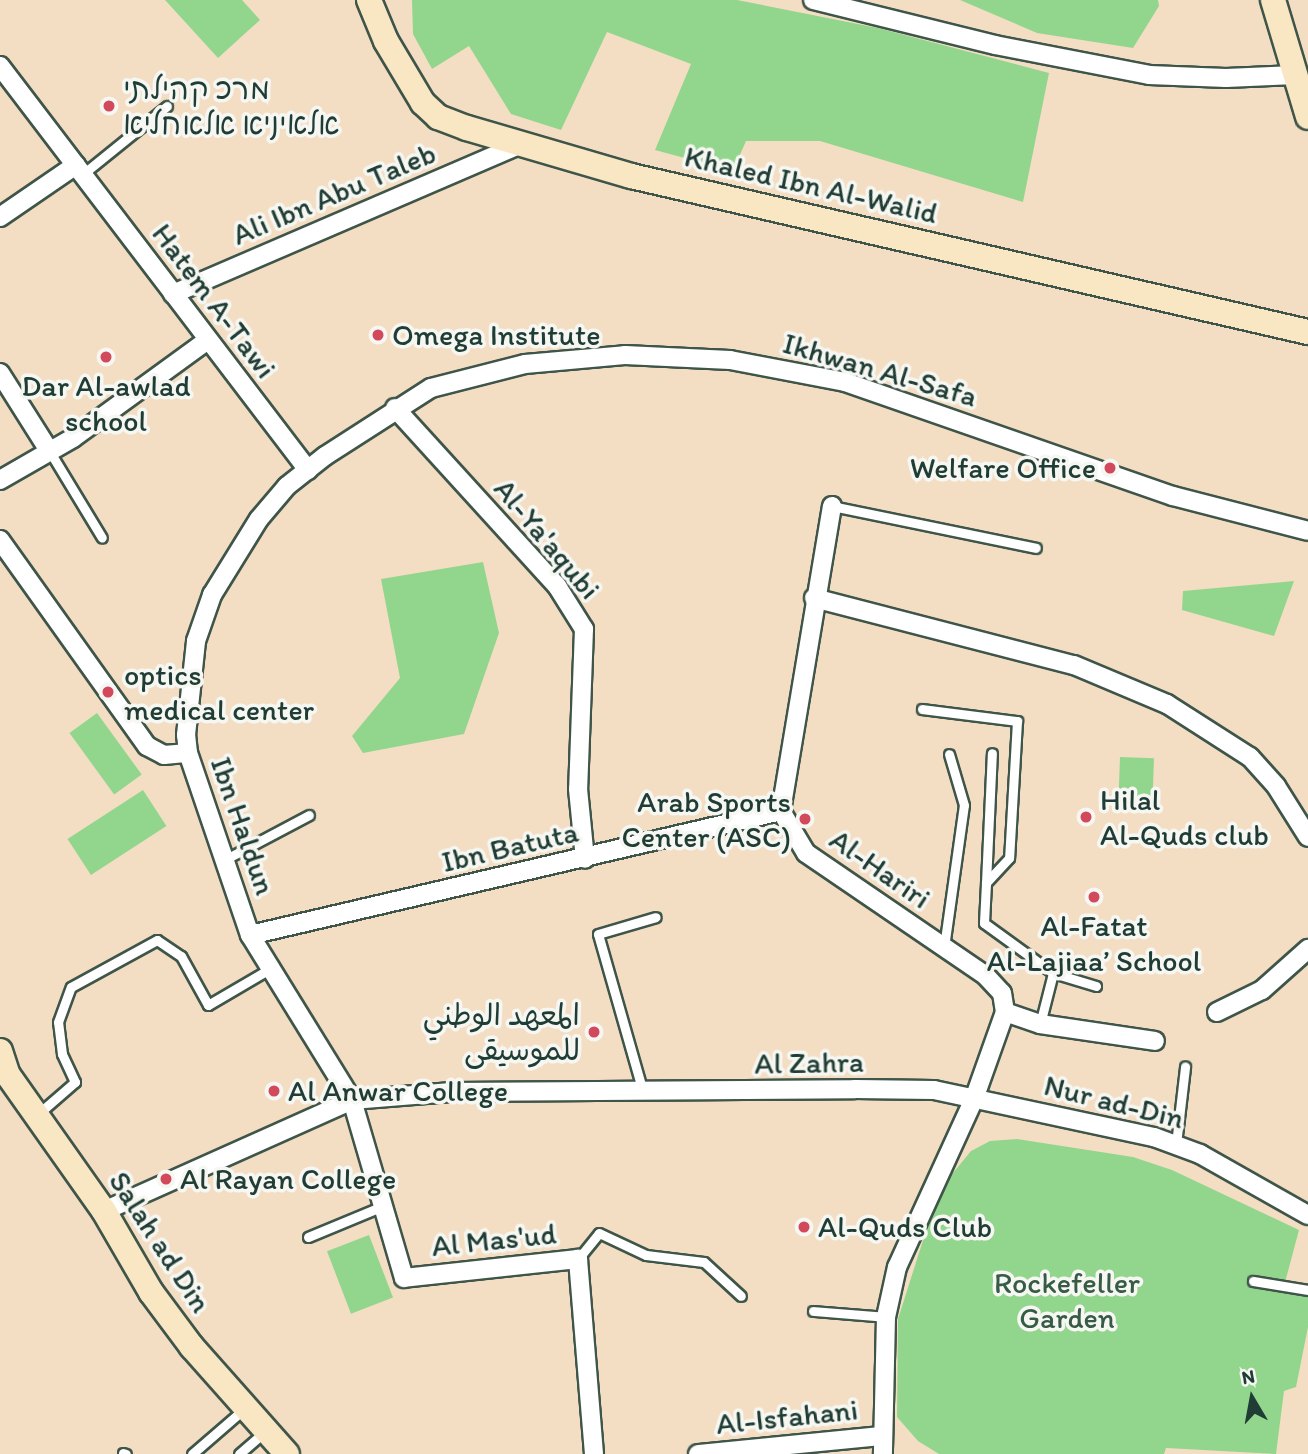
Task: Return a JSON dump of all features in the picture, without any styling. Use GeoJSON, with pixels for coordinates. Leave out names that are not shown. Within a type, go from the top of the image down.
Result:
{"type":"FeatureCollection","features":[{"type":"Feature","properties":{"kind":"street","name":"Khaled Ibn Al-Walid"},"geometry":{"type":"LineString","coordinates":[[369,0],[386,41],[424,103],[438,117],[517,146],[1308,332]]}},
{"type":"Feature","properties":{"kind":"street"},"geometry":{"type":"LineString","coordinates":[[813,0],[995,45],[1149,75],[1301,84]]}},
{"type":"Feature","properties":{"kind":"street"},"geometry":{"type":"LineString","coordinates":[[1273,0],[1301,84],[1308,117]]}},
{"type":"Feature","properties":{"kind":"street","name":"Hatem A-Tawi"},"geometry":{"type":"LineString","coordinates":[[0,66],[308,470]]}},
{"type":"Feature","properties":{"kind":"street","name":"Ali Ibn Abu Taleb"},"geometry":{"type":"LineString","coordinates":[[173,294],[517,146]]}},
{"type":"Feature","properties":{"kind":"street"},"geometry":{"type":"LineString","coordinates":[[0,217],[79,169]]}},
{"type":"Feature","properties":{"kind":"street"},"geometry":{"type":"LineString","coordinates":[[0,480],[50,452],[208,340]]}},
{"type":"Feature","properties":{"kind":"street","name":"Ikhwan Al-Safa"},"geometry":{"type":"LineString","coordinates":[[188,753],[191,673],[212,595],[259,519],[308,470],[395,408],[431,388],[525,364],[625,355],[730,360],[845,382],[1173,496],[1308,531]]}},
{"type":"Feature","properties":{"kind":"street"},"geometry":{"type":"LineString","coordinates":[[0,373],[50,452]]}},
{"type":"Feature","properties":{"kind":"street","name":"Al-Ya'aqubi"},"geometry":{"type":"LineString","coordinates":[[395,408],[557,586],[584,629],[578,789],[585,859]]}},
{"type":"Feature","properties":{"kind":"street"},"geometry":{"type":"LineString","coordinates":[[781,811],[814,598],[832,506]]}},
{"type":"Feature","properties":{"kind":"street","name":"Ibn Haldun"},"geometry":{"type":"LineString","coordinates":[[0,540],[147,746],[164,755],[188,753],[250,935],[352,1100]]}},
{"type":"Feature","properties":{"kind":"street"},"geometry":{"type":"LineString","coordinates":[[814,598],[1074,665],[1167,704],[1250,757],[1276,786],[1308,837]]}},
{"type":"Feature","properties":{"kind":"street","name":"Ibn Batuta"},"geometry":{"type":"LineString","coordinates":[[250,935],[585,859],[781,811]]}},
{"type":"Feature","properties":{"kind":"street","name":"Al-Hariri"},"geometry":{"type":"LineString","coordinates":[[781,811],[806,853],[944,947],[994,985],[1002,993],[1005,1012]]}},
{"type":"Feature","properties":{"kind":"street"},"geometry":{"type":"LineString","coordinates":[[1217,1012],[1262,990],[1308,949]]}},
{"type":"Feature","properties":{"kind":"street"},"geometry":{"type":"LineString","coordinates":[[882,1445],[886,1317],[913,1224],[974,1099],[1005,1012],[1040,1024],[1155,1041]]}},
{"type":"Feature","properties":{"kind":"street","name":"Salah ad Din"},"geometry":{"type":"LineString","coordinates":[[3,1070],[104,1211],[151,1292],[286,1454]]}},
{"type":"Feature","properties":{"kind":"street","name":"Al Zahra"},"geometry":{"type":"LineString","coordinates":[[104,1211],[352,1100],[452,1092],[933,1090],[974,1099]]}},
{"type":"Feature","properties":{"kind":"street","name":"Nur ad-Din"},"geometry":{"type":"LineString","coordinates":[[974,1099],[1177,1143],[1308,1215]]}},
{"type":"Feature","properties":{"kind":"street","name":"Al Mas'ud"},"geometry":{"type":"LineString","coordinates":[[352,1100],[404,1278],[578,1259],[594,1454]]}},
{"type":"Feature","properties":{"kind":"street","name":"Al-Isfahani"},"geometry":{"type":"LineString","coordinates":[[698,1454],[882,1445]]}},
{"type":"Feature","properties":{"kind":"lane"},"geometry":{"type":"LineString","coordinates":[[79,169],[167,106]]}},
{"type":"Feature","properties":{"kind":"lane"},"geometry":{"type":"LineString","coordinates":[[50,452],[103,538]]}},
{"type":"Feature","properties":{"kind":"lane"},"geometry":{"type":"LineString","coordinates":[[832,506],[1037,548]]}},
{"type":"Feature","properties":{"kind":"lane"},"geometry":{"type":"LineString","coordinates":[[922,709],[1017,721],[1009,858],[986,883]]}},
{"type":"Feature","properties":{"kind":"lane"},"geometry":{"type":"LineString","coordinates":[[992,753],[984,923],[1053,973],[1096,986]]}},
{"type":"Feature","properties":{"kind":"lane"},"geometry":{"type":"LineString","coordinates":[[944,947],[964,805],[949,754]]}},
{"type":"Feature","properties":{"kind":"lane"},"geometry":{"type":"LineString","coordinates":[[224,860],[309,815]]}},
{"type":"Feature","properties":{"kind":"lane"},"geometry":{"type":"LineString","coordinates":[[644,1093],[598,934],[656,917]]}},
{"type":"Feature","properties":{"kind":"lane"},"geometry":{"type":"LineString","coordinates":[[37,1115],[75,1082],[62,1054],[58,1022],[71,987],[158,940],[181,956],[208,1005],[271,968]]}},
{"type":"Feature","properties":{"kind":"lane"},"geometry":{"type":"LineString","coordinates":[[1040,1024],[1053,973]]}},
{"type":"Feature","properties":{"kind":"lane"},"geometry":{"type":"LineString","coordinates":[[1177,1143],[1185,1068]]}},
{"type":"Feature","properties":{"kind":"lane"},"geometry":{"type":"LineString","coordinates":[[308,1237],[383,1206]]}},
{"type":"Feature","properties":{"kind":"lane"},"geometry":{"type":"LineString","coordinates":[[578,1259],[599,1233],[646,1255],[704,1262],[741,1296]]}},
{"type":"Feature","properties":{"kind":"lane"},"geometry":{"type":"LineString","coordinates":[[1253,1281],[1308,1290]]}},
{"type":"Feature","properties":{"kind":"lane"},"geometry":{"type":"LineString","coordinates":[[813,1311],[886,1317]]}},
{"type":"Feature","properties":{"kind":"lane"},"geometry":{"type":"LineString","coordinates":[[192,1454],[246,1407]]}},
{"type":"Feature","properties":{"kind":"lane"},"geometry":{"type":"LineString","coordinates":[[239,1454],[266,1430]]}},
{"type":"Feature","properties":{"kind":"green space"},"geometry":{"type":"Polygon","coordinates":[[[165,0],[242,0],[260,20],[218,58],[165,0]]]}},
{"type":"Feature","properties":{"kind":"green space"},"geometry":{"type":"Polygon","coordinates":[[[412,0],[737,0],[878,28],[1049,73],[1023,202],[820,141],[746,141],[733,171],[655,150],[691,64],[607,32],[561,130],[511,114],[469,46],[432,69],[413,34],[412,0]]]}},
{"type":"Feature","properties":{"kind":"green space"},"geometry":{"type":"Polygon","coordinates":[[[960,0],[1158,0],[1159,6],[1133,48],[1037,33],[960,0]]]}},
{"type":"Feature","properties":{"kind":"green space"},"geometry":{"type":"Polygon","coordinates":[[[483,562],[499,633],[464,734],[363,753],[352,736],[400,678],[381,579],[483,562]]]}},
{"type":"Feature","properties":{"kind":"green space"},"geometry":{"type":"Polygon","coordinates":[[[1294,581],[1274,636],[1182,610],[1183,591],[1294,581]]]}},
{"type":"Feature","properties":{"kind":"green space"},"geometry":{"type":"Polygon","coordinates":[[[97,713],[142,774],[114,794],[69,733],[97,713]]]}},
{"type":"Feature","properties":{"kind":"green space"},"geometry":{"type":"Polygon","coordinates":[[[1120,757],[1154,758],[1152,811],[1118,810],[1120,757]]]}},
{"type":"Feature","properties":{"kind":"green space"},"geometry":{"type":"Polygon","coordinates":[[[143,790],[166,826],[91,875],[68,839],[143,790]]]}},
{"type":"Feature","properties":{"kind":"green space","name":"Rockefeller Garden"},"geometry":{"type":"Polygon","coordinates":[[[1017,1139],[1133,1157],[1172,1170],[1299,1230],[1283,1290],[1308,1295],[1308,1327],[1296,1387],[1284,1391],[1276,1454],[1166,1448],[1164,1454],[939,1454],[918,1441],[897,1417],[898,1319],[939,1190],[971,1151],[990,1141],[1017,1139]]]}},
{"type":"Feature","properties":{"kind":"green space"},"geometry":{"type":"Polygon","coordinates":[[[369,1235],[393,1298],[351,1314],[327,1251],[369,1235]]]}},
{"type":"Feature","properties":{"kind":"place","name":"מרכ קהילתי אלאיניא אלאחליא"},"geometry":{"type":"Point","coordinates":[109,106]}},
{"type":"Feature","properties":{"kind":"place","name":"Omega Institute"},"geometry":{"type":"Point","coordinates":[378,335]}},
{"type":"Feature","properties":{"kind":"place","name":"Dar Al-awlad school"},"geometry":{"type":"Point","coordinates":[106,357]}},
{"type":"Feature","properties":{"kind":"place","name":"Welfare Office"},"geometry":{"type":"Point","coordinates":[1110,468]}},
{"type":"Feature","properties":{"kind":"place","name":"optics medical center"},"geometry":{"type":"Point","coordinates":[108,692]}},
{"type":"Feature","properties":{"kind":"place","name":"Hilal Al-Quds club"},"geometry":{"type":"Point","coordinates":[1086,817]}},
{"type":"Feature","properties":{"kind":"place","name":"Arab Sports Center (ASC)"},"geometry":{"type":"Point","coordinates":[805,819]}},
{"type":"Feature","properties":{"kind":"place","name":"Al-Fatat Al-Lajiaa’ School"},"geometry":{"type":"Point","coordinates":[1094,897]}},
{"type":"Feature","properties":{"kind":"place","name":"المعهد الوطني للموسيقى"},"geometry":{"type":"Point","coordinates":[594,1032]}},
{"type":"Feature","properties":{"kind":"place","name":"Al Anwar College"},"geometry":{"type":"Point","coordinates":[274,1091]}},
{"type":"Feature","properties":{"kind":"place","name":"Al Rayan College"},"geometry":{"type":"Point","coordinates":[166,1179]}},
{"type":"Feature","properties":{"kind":"place","name":"Al-Quds Club"},"geometry":{"type":"Point","coordinates":[804,1227]}}]}
